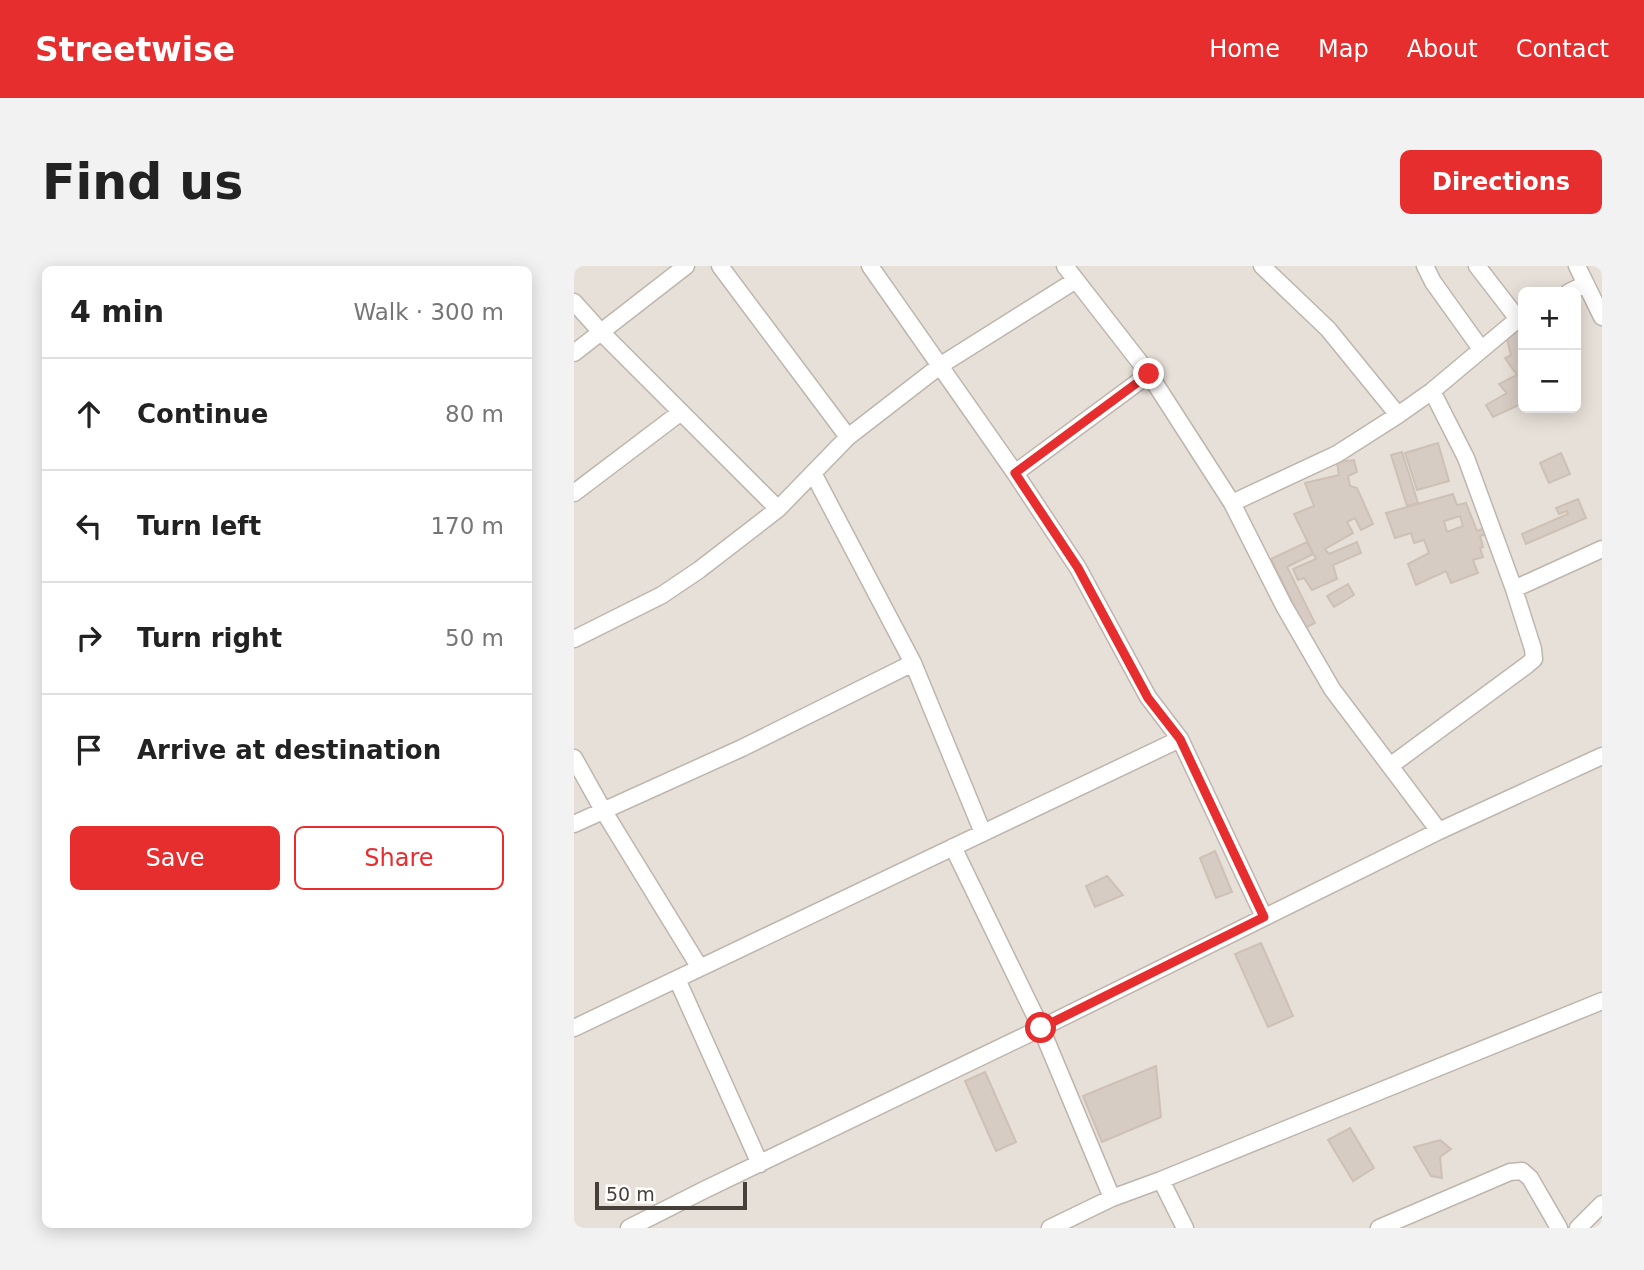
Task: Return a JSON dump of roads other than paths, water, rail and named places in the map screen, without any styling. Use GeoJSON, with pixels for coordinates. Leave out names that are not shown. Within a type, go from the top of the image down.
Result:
{"type":"FeatureCollection","features":[{"type":"Feature","properties":{"kind":"street"},"geometry":{"type":"LineString","coordinates":[[574,353],[686,266]]}},
{"type":"Feature","properties":{"kind":"street"},"geometry":{"type":"LineString","coordinates":[[720,266],[848,437]]}},
{"type":"Feature","properties":{"kind":"street"},"geometry":{"type":"LineString","coordinates":[[870,266],[941,365],[1078,568],[1148,698],[1180,739],[1264,917]]}},
{"type":"Feature","properties":{"kind":"street"},"geometry":{"type":"LineString","coordinates":[[1065,266],[1149,374],[1232,503],[1284,606],[1332,689],[1439,831]]}},
{"type":"Feature","properties":{"kind":"street"},"geometry":{"type":"LineString","coordinates":[[1262,266],[1328,329],[1398,415]]}},
{"type":"Feature","properties":{"kind":"street"},"geometry":{"type":"LineString","coordinates":[[1425,266],[1433,282],[1481,349]]}},
{"type":"Feature","properties":{"kind":"street"},"geometry":{"type":"LineString","coordinates":[[1477,266],[1518,315]]}},
{"type":"Feature","properties":{"kind":"street"},"geometry":{"type":"LineString","coordinates":[[1577,266],[1602,317]]}},
{"type":"Feature","properties":{"kind":"street"},"geometry":{"type":"LineString","coordinates":[[574,639],[662,595],[699,570],[778,509],[848,437],[941,365],[1076,280]]}},
{"type":"Feature","properties":{"kind":"street"},"geometry":{"type":"LineString","coordinates":[[1580,287],[1586,284]]}},
{"type":"Feature","properties":{"kind":"street"},"geometry":{"type":"LineString","coordinates":[[574,302],[778,509]]}},
{"type":"Feature","properties":{"kind":"street"},"geometry":{"type":"LineString","coordinates":[[1232,503],[1337,454],[1398,415],[1432,391],[1518,319]]}},
{"type":"Feature","properties":{"kind":"street"},"geometry":{"type":"LineString","coordinates":[[1015,473],[1149,374]]}},
{"type":"Feature","properties":{"kind":"street"},"geometry":{"type":"LineString","coordinates":[[1390,766],[1534,659],[1514,589],[1466,458],[1432,391]]}},
{"type":"Feature","properties":{"kind":"street"},"geometry":{"type":"LineString","coordinates":[[574,493],[681,412]]}},
{"type":"Feature","properties":{"kind":"street"},"geometry":{"type":"LineString","coordinates":[[813,473],[913,663],[984,833]]}},
{"type":"Feature","properties":{"kind":"street"},"geometry":{"type":"LineString","coordinates":[[1514,589],[1602,549]]}},
{"type":"Feature","properties":{"kind":"street"},"geometry":{"type":"LineString","coordinates":[[574,824],[742,748],[913,663]]}},
{"type":"Feature","properties":{"kind":"street"},"geometry":{"type":"LineString","coordinates":[[574,1028],[1180,739]]}},
{"type":"Feature","properties":{"kind":"street"},"geometry":{"type":"LineString","coordinates":[[634,1227],[704,1190],[1041,1028],[1439,831],[1602,756]]}},
{"type":"Feature","properties":{"kind":"street"},"geometry":{"type":"LineString","coordinates":[[574,758],[700,968]]}},
{"type":"Feature","properties":{"kind":"street"},"geometry":{"type":"LineString","coordinates":[[953,847],[1041,1028],[1112,1198]]}},
{"type":"Feature","properties":{"kind":"street"},"geometry":{"type":"LineString","coordinates":[[677,979],[760,1164]]}},
{"type":"Feature","properties":{"kind":"street"},"geometry":{"type":"LineString","coordinates":[[1050,1228],[1112,1198],[1602,1001]]}},
{"type":"Feature","properties":{"kind":"street"},"geometry":{"type":"LineString","coordinates":[[1379,1228],[1510,1172],[1522,1171],[1530,1178],[1559,1228]]}},
{"type":"Feature","properties":{"kind":"street"},"geometry":{"type":"LineString","coordinates":[[1161,1180],[1185,1228]]}},
{"type":"Feature","properties":{"kind":"street"},"geometry":{"type":"LineString","coordinates":[[1578,1228],[1602,1204]]}}]}
